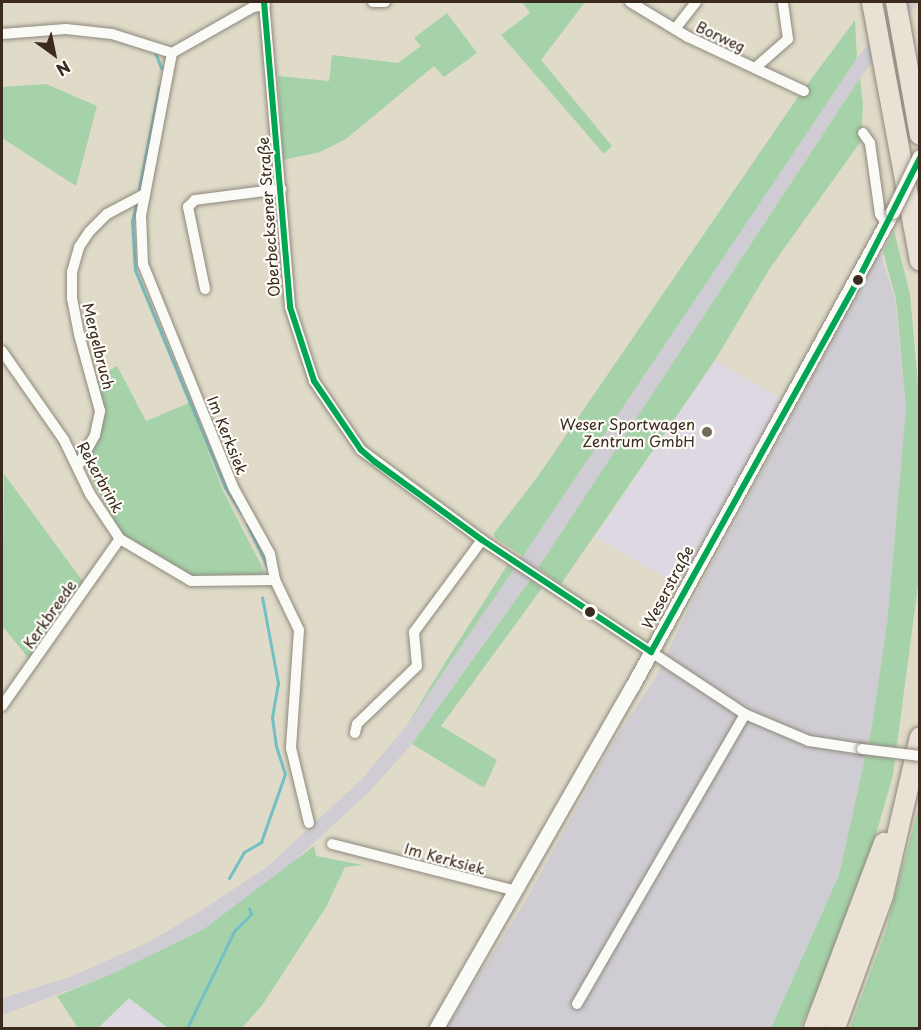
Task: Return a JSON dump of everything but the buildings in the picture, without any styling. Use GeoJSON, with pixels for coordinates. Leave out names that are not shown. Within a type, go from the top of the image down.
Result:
{"type":"FeatureCollection","features":[{"type":"Feature","properties":{"kind":"highway"},"geometry":{"type":"LineString","coordinates":[[896,2],[920,135]]}},
{"type":"Feature","properties":{"kind":"highway"},"geometry":{"type":"LineString","coordinates":[[873,4],[920,261]]}},
{"type":"Feature","properties":{"kind":"highway"},"geometry":{"type":"LineString","coordinates":[[835,1029],[870,939],[911,782],[920,737]]}},
{"type":"Feature","properties":{"kind":"highway"},"geometry":{"type":"LineString","coordinates":[[814,1028],[911,782]]}},
{"type":"Feature","properties":{"kind":"street"},"geometry":{"type":"LineString","coordinates":[[373,2],[385,2]]}},
{"type":"Feature","properties":{"kind":"street","name":"Borweg"},"geometry":{"type":"LineString","coordinates":[[630,2],[675,29],[804,91]]}},
{"type":"Feature","properties":{"kind":"street"},"geometry":{"type":"LineString","coordinates":[[675,29],[696,2]]}},
{"type":"Feature","properties":{"kind":"street"},"geometry":{"type":"LineString","coordinates":[[755,68],[788,39],[783,2]]}},
{"type":"Feature","properties":{"kind":"street"},"geometry":{"type":"LineString","coordinates":[[2,34],[66,29],[100,32],[172,53],[264,3]]}},
{"type":"Feature","properties":{"kind":"street","name":"Oberbecksener Straße"},"geometry":{"type":"LineString","coordinates":[[264,3],[290,307],[314,381],[362,450],[482,540],[746,714],[809,741],[920,756]]}},
{"type":"Feature","properties":{"kind":"street","name":"Im Kerksiek"},"geometry":{"type":"LineString","coordinates":[[172,53],[145,194],[141,242],[151,290],[234,489],[270,554],[275,580],[299,630],[291,748],[309,823]]}},
{"type":"Feature","properties":{"kind":"street"},"geometry":{"type":"LineString","coordinates":[[863,133],[870,143],[880,214],[890,218]]}},
{"type":"Feature","properties":{"kind":"street","name":"Weserstraße"},"geometry":{"type":"LineString","coordinates":[[437,1029],[651,652],[890,218],[920,157]]}},
{"type":"Feature","properties":{"kind":"street"},"geometry":{"type":"LineString","coordinates":[[205,289],[188,207],[195,200],[281,189]]}},
{"type":"Feature","properties":{"kind":"street","name":"Mergelbruch"},"geometry":{"type":"LineString","coordinates":[[79,464],[95,435],[100,411],[79,334],[72,299],[72,272],[79,247],[89,232],[107,214],[145,194]]}},
{"type":"Feature","properties":{"kind":"street","name":"Rekerbrink"},"geometry":{"type":"LineString","coordinates":[[2,351],[79,464],[90,494],[120,539],[191,581],[275,580]]}},
{"type":"Feature","properties":{"kind":"street","name":"Kerkbreede"},"geometry":{"type":"LineString","coordinates":[[2,706],[120,539]]}},
{"type":"Feature","properties":{"kind":"street"},"geometry":{"type":"LineString","coordinates":[[355,733],[357,724],[417,666],[414,632],[482,540]]}},
{"type":"Feature","properties":{"kind":"street"},"geometry":{"type":"LineString","coordinates":[[577,1004],[746,714]]}},
{"type":"Feature","properties":{"kind":"street","name":"Im Kerksiek"},"geometry":{"type":"LineString","coordinates":[[332,844],[516,891]]}},
{"type":"Feature","properties":{"kind":"shaded area"},"geometry":{"type":"Polygon","coordinates":[[[901,2],[919,2],[860,78],[538,568],[412,744],[369,792],[277,877],[204,929],[112,974],[2,1015],[2,998],[70,977],[149,942],[196,914],[267,867],[362,779],[407,725],[857,58],[901,2]]]}},
{"type":"Feature","properties":{"kind":"shaded area"},"geometry":{"type":"Polygon","coordinates":[[[880,252],[895,299],[906,408],[887,624],[872,726],[839,875],[771,1028],[446,1028],[525,902],[613,742],[656,677],[691,603],[880,252]]]}},
{"type":"Feature","properties":{"kind":"shaded area"},"geometry":{"type":"Polygon","coordinates":[[[715,360],[782,400],[678,585],[595,537],[715,360]]]}},
{"type":"Feature","properties":{"kind":"shaded area"},"geometry":{"type":"Polygon","coordinates":[[[129,998],[168,1028],[98,1028],[129,998]]]}},
{"type":"Feature","properties":{"kind":"green space"},"geometry":{"type":"Polygon","coordinates":[[[522,2],[585,2],[541,60],[612,146],[604,154],[501,35],[530,13],[522,2]]]}},
{"type":"Feature","properties":{"kind":"green space"},"geometry":{"type":"Polygon","coordinates":[[[447,13],[477,53],[444,77],[434,66],[346,139],[320,152],[283,160],[278,76],[329,81],[332,55],[398,63],[421,46],[414,38],[447,13]]]}},
{"type":"Feature","properties":{"kind":"green space"},"geometry":{"type":"Polygon","coordinates":[[[855,20],[857,58],[523,556],[495,538],[494,533],[536,479],[798,97],[855,20]]]}},
{"type":"Feature","properties":{"kind":"green space"},"geometry":{"type":"Polygon","coordinates":[[[860,78],[863,105],[861,141],[770,268],[715,360],[561,584],[538,568],[860,78]]]}},
{"type":"Feature","properties":{"kind":"green space"},"geometry":{"type":"Polygon","coordinates":[[[46,84],[97,106],[76,186],[2,138],[2,87],[46,84]]]}},
{"type":"Feature","properties":{"kind":"green space"},"geometry":{"type":"Polygon","coordinates":[[[894,231],[910,294],[919,396],[920,570],[893,775],[851,921],[800,1028],[771,1028],[839,875],[872,726],[887,624],[906,408],[896,299],[883,252],[894,231]]]}},
{"type":"Feature","properties":{"kind":"green space"},"geometry":{"type":"Polygon","coordinates":[[[117,366],[146,421],[189,403],[223,491],[265,573],[233,582],[191,579],[121,535],[85,465],[103,416],[96,378],[117,366]]]}},
{"type":"Feature","properties":{"kind":"green space"},"geometry":{"type":"Polygon","coordinates":[[[4,474],[84,583],[30,660],[2,626],[4,474]]]}},
{"type":"Feature","properties":{"kind":"green space"},"geometry":{"type":"Polygon","coordinates":[[[508,564],[514,569],[407,725],[443,666],[508,564]]]}},
{"type":"Feature","properties":{"kind":"green space"},"geometry":{"type":"Polygon","coordinates":[[[530,580],[542,588],[441,726],[497,760],[484,788],[412,744],[530,580]]]}},
{"type":"Feature","properties":{"kind":"green space"},"geometry":{"type":"Polygon","coordinates":[[[919,806],[919,1028],[850,1028],[885,933],[919,806]]]}},
{"type":"Feature","properties":{"kind":"green space"},"geometry":{"type":"Polygon","coordinates":[[[314,846],[316,856],[363,865],[345,867],[326,907],[263,1004],[242,1028],[168,1028],[129,998],[98,1028],[78,1028],[57,996],[112,974],[204,929],[314,846]]]}},
{"type":"Feature","properties":{"kind":"waterway"},"geometry":{"type":"LineString","coordinates":[[155,52],[161,68]]}},
{"type":"Feature","properties":{"kind":"waterway"},"geometry":{"type":"LineString","coordinates":[[139,188],[159,87]]}},
{"type":"Feature","properties":{"kind":"waterway"},"geometry":{"type":"LineString","coordinates":[[136,205],[132,221],[135,270],[225,487],[241,513]]}},
{"type":"Feature","properties":{"kind":"waterway"},"geometry":{"type":"LineString","coordinates":[[247,524],[267,566]]}},
{"type":"Feature","properties":{"kind":"waterway"},"geometry":{"type":"LineString","coordinates":[[229,878],[244,852],[261,842],[285,774],[276,746],[272,717],[278,683],[262,597]]}},
{"type":"Feature","properties":{"kind":"waterway"},"geometry":{"type":"LineString","coordinates":[[187,1028],[234,931],[251,914],[249,908]]}},
{"type":"Feature","properties":{"kind":"transit line"},"geometry":{"type":"LineString","coordinates":[[264,2],[290,307],[314,381],[361,450],[375,462],[482,540],[651,652]]}},
{"type":"Feature","properties":{"kind":"transit line"},"geometry":{"type":"LineString","coordinates":[[651,652],[859,278],[920,158]]}},
{"type":"Feature","properties":{"kind":"place","name":"Weser Sportwagen Zentrum GmbH"},"geometry":{"type":"Point","coordinates":[707,432]}}]}
